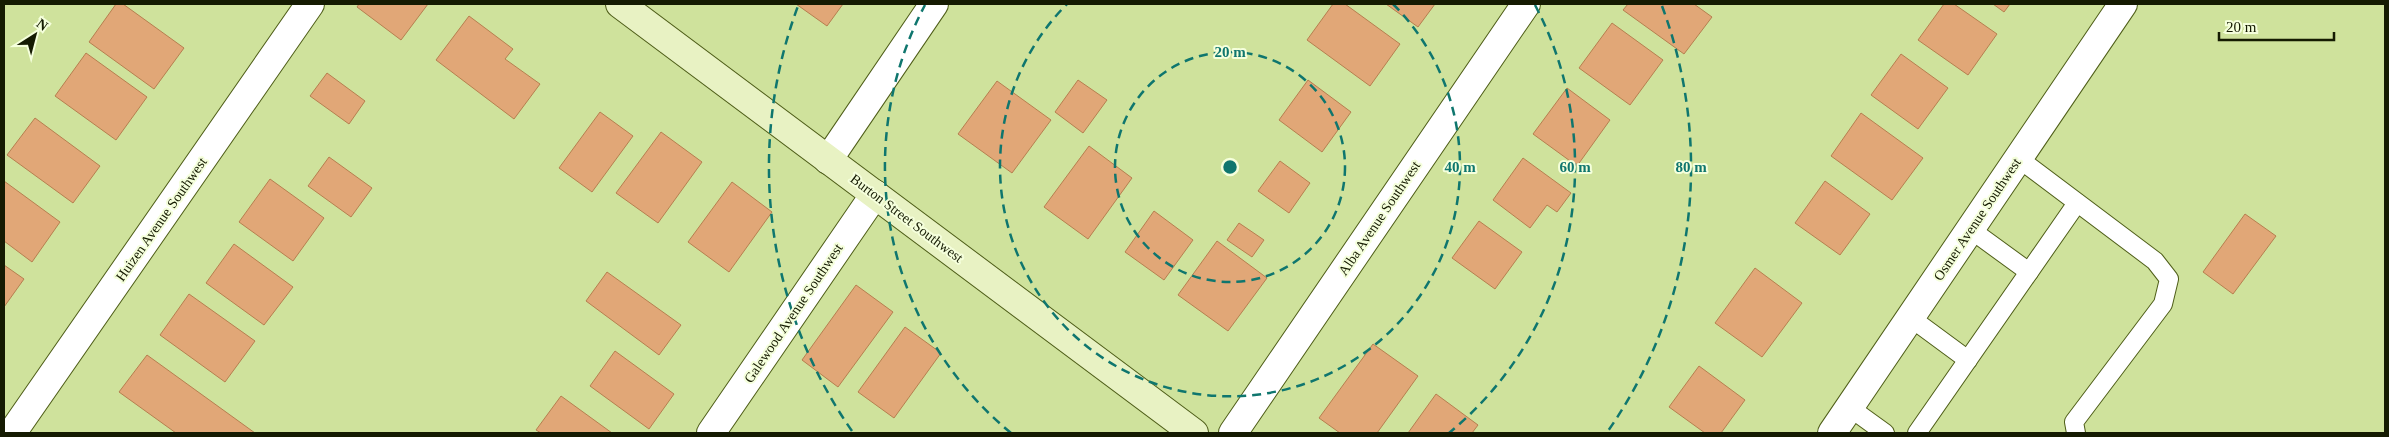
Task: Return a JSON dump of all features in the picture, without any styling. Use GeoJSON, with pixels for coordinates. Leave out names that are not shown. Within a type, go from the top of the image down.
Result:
{"type":"FeatureCollection","features":[{"type":"Feature","properties":{"kind":"main road","name":"Burton Street Southwest"},"geometry":{"type":"LineString","coordinates":[[620,4],[1194,433]]}},
{"type":"Feature","properties":{"kind":"street","name":"Huizen Avenue Southwest"},"geometry":{"type":"LineString","coordinates":[[12,433],[310,4]]}},
{"type":"Feature","properties":{"kind":"street"},"geometry":{"type":"LineString","coordinates":[[828,160],[934,4]]}},
{"type":"Feature","properties":{"kind":"street","name":"Alba Avenue Southwest"},"geometry":{"type":"LineString","coordinates":[[1233,433],[1526,4]]}},
{"type":"Feature","properties":{"kind":"street","name":"Osmer Avenue Southwest"},"geometry":{"type":"LineString","coordinates":[[1832,433],[2123,4]]}},
{"type":"Feature","properties":{"kind":"street","name":"Galewood Avenue Southwest"},"geometry":{"type":"LineString","coordinates":[[711,433],[875,194]]}},
{"type":"Feature","properties":{"kind":"lane"},"geometry":{"type":"LineString","coordinates":[[2018,158],[2155,261],[2169,279],[2163,304],[2074,422],[2076,433]]}},
{"type":"Feature","properties":{"kind":"lane"},"geometry":{"type":"LineString","coordinates":[[1917,433],[2077,203]]}},
{"type":"Feature","properties":{"kind":"lane"},"geometry":{"type":"LineString","coordinates":[[1970,230],[2029,272]]}},
{"type":"Feature","properties":{"kind":"lane"},"geometry":{"type":"LineString","coordinates":[[1910,318],[1968,360]]}},
{"type":"Feature","properties":{"kind":"lane"},"geometry":{"type":"LineString","coordinates":[[1849,408],[1885,433]]}},
{"type":"Feature","properties":{"kind":"building"},"geometry":{"type":"Polygon","coordinates":[[[116,4],[123,4],[184,48],[154,89],[89,42],[116,4]]]}},
{"type":"Feature","properties":{"kind":"building"},"geometry":{"type":"Polygon","coordinates":[[[359,4],[428,4],[401,40],[357,7],[359,4]]]}},
{"type":"Feature","properties":{"kind":"building"},"geometry":{"type":"Polygon","coordinates":[[[796,4],[843,4],[827,26],[796,4]]]}},
{"type":"Feature","properties":{"kind":"building"},"geometry":{"type":"Polygon","coordinates":[[[1333,4],[1345,4],[1400,44],[1370,86],[1307,40],[1333,4]]]}},
{"type":"Feature","properties":{"kind":"building"},"geometry":{"type":"Polygon","coordinates":[[[1386,4],[1435,4],[1418,27],[1386,4]]]}},
{"type":"Feature","properties":{"kind":"building"},"geometry":{"type":"Polygon","coordinates":[[[1628,4],[1694,4],[1712,17],[1684,54],[1623,10],[1628,4]]]}},
{"type":"Feature","properties":{"kind":"building"},"geometry":{"type":"Polygon","coordinates":[[[1944,4],[1954,4],[1997,34],[1968,75],[1918,40],[1944,4]]]}},
{"type":"Feature","properties":{"kind":"building"},"geometry":{"type":"Polygon","coordinates":[[[1993,4],[2010,4],[2004,12],[1993,4]]]}},
{"type":"Feature","properties":{"kind":"building"},"geometry":{"type":"Polygon","coordinates":[[[469,16],[513,49],[505,59],[540,84],[514,119],[436,60],[469,16]]]}},
{"type":"Feature","properties":{"kind":"building"},"geometry":{"type":"Polygon","coordinates":[[[1612,23],[1663,60],[1630,105],[1579,68],[1612,23]]]}},
{"type":"Feature","properties":{"kind":"building"},"geometry":{"type":"Polygon","coordinates":[[[86,53],[147,97],[116,140],[55,96],[86,53]]]}},
{"type":"Feature","properties":{"kind":"building"},"geometry":{"type":"Polygon","coordinates":[[[1901,54],[1948,88],[1918,129],[1871,95],[1901,54]]]}},
{"type":"Feature","properties":{"kind":"building"},"geometry":{"type":"Polygon","coordinates":[[[327,73],[365,101],[349,124],[310,96],[327,73]]]}},
{"type":"Feature","properties":{"kind":"building"},"geometry":{"type":"Polygon","coordinates":[[[1078,80],[1107,100],[1083,133],[1055,112],[1078,80]]]}},
{"type":"Feature","properties":{"kind":"building"},"geometry":{"type":"Polygon","coordinates":[[[1308,80],[1351,112],[1322,152],[1279,120],[1308,80]]]}},
{"type":"Feature","properties":{"kind":"building"},"geometry":{"type":"Polygon","coordinates":[[[997,81],[1051,120],[1012,173],[958,134],[997,81]]]}},
{"type":"Feature","properties":{"kind":"building"},"geometry":{"type":"Polygon","coordinates":[[[1567,88],[1610,120],[1577,166],[1533,134],[1567,88]]]}},
{"type":"Feature","properties":{"kind":"building"},"geometry":{"type":"Polygon","coordinates":[[[600,112],[633,136],[592,192],[559,168],[600,112]]]}},
{"type":"Feature","properties":{"kind":"building"},"geometry":{"type":"Polygon","coordinates":[[[1861,113],[1923,158],[1892,200],[1831,156],[1861,113]]]}},
{"type":"Feature","properties":{"kind":"building"},"geometry":{"type":"Polygon","coordinates":[[[35,118],[100,166],[73,203],[7,155],[35,118]]]}},
{"type":"Feature","properties":{"kind":"building"},"geometry":{"type":"Polygon","coordinates":[[[661,132],[702,162],[658,223],[616,193],[661,132]]]}},
{"type":"Feature","properties":{"kind":"building"},"geometry":{"type":"Polygon","coordinates":[[[1089,146],[1132,178],[1088,239],[1044,207],[1089,146]]]}},
{"type":"Feature","properties":{"kind":"building"},"geometry":{"type":"Polygon","coordinates":[[[329,157],[372,188],[351,217],[308,186],[329,157]]]}},
{"type":"Feature","properties":{"kind":"building"},"geometry":{"type":"Polygon","coordinates":[[[1523,158],[1571,193],[1557,212],[1547,205],[1530,228],[1493,200],[1523,158]]]}},
{"type":"Feature","properties":{"kind":"building"},"geometry":{"type":"Polygon","coordinates":[[[1280,161],[1310,183],[1289,213],[1258,191],[1280,161]]]}},
{"type":"Feature","properties":{"kind":"building"},"geometry":{"type":"Polygon","coordinates":[[[270,179],[324,218],[293,261],[239,222],[270,179]]]}},
{"type":"Feature","properties":{"kind":"building"},"geometry":{"type":"Polygon","coordinates":[[[4,181],[60,222],[32,262],[4,241],[4,181]]]}},
{"type":"Feature","properties":{"kind":"building"},"geometry":{"type":"Polygon","coordinates":[[[1825,181],[1870,214],[1840,255],[1795,223],[1825,181]]]}},
{"type":"Feature","properties":{"kind":"building"},"geometry":{"type":"Polygon","coordinates":[[[732,182],[772,212],[729,272],[688,242],[732,182]]]}},
{"type":"Feature","properties":{"kind":"building"},"geometry":{"type":"Polygon","coordinates":[[[1154,211],[1193,240],[1164,280],[1125,252],[1154,211]]]}},
{"type":"Feature","properties":{"kind":"building"},"geometry":{"type":"Polygon","coordinates":[[[2245,214],[2276,236],[2233,294],[2203,272],[2245,214]]]}},
{"type":"Feature","properties":{"kind":"building"},"geometry":{"type":"Polygon","coordinates":[[[1479,221],[1522,252],[1495,289],[1452,258],[1479,221]]]}},
{"type":"Feature","properties":{"kind":"building"},"geometry":{"type":"Polygon","coordinates":[[[1239,223],[1264,240],[1252,257],[1227,240],[1239,223]]]}},
{"type":"Feature","properties":{"kind":"building"},"geometry":{"type":"Polygon","coordinates":[[[1217,241],[1267,278],[1228,331],[1178,295],[1217,241]]]}},
{"type":"Feature","properties":{"kind":"building"},"geometry":{"type":"Polygon","coordinates":[[[234,244],[293,287],[264,325],[206,283],[234,244]]]}},
{"type":"Feature","properties":{"kind":"building"},"geometry":{"type":"Polygon","coordinates":[[[4,265],[24,279],[4,307],[4,265]]]}},
{"type":"Feature","properties":{"kind":"building"},"geometry":{"type":"Polygon","coordinates":[[[1755,268],[1802,303],[1762,357],[1715,323],[1755,268]]]}},
{"type":"Feature","properties":{"kind":"building"},"geometry":{"type":"Polygon","coordinates":[[[607,272],[681,325],[659,355],[586,301],[607,272]]]}},
{"type":"Feature","properties":{"kind":"building"},"geometry":{"type":"Polygon","coordinates":[[[856,285],[893,312],[838,387],[802,360],[856,285]]]}},
{"type":"Feature","properties":{"kind":"building"},"geometry":{"type":"Polygon","coordinates":[[[189,294],[255,341],[225,382],[160,335],[189,294]]]}},
{"type":"Feature","properties":{"kind":"building"},"geometry":{"type":"Polygon","coordinates":[[[905,327],[941,353],[894,418],[858,392],[905,327]]]}},
{"type":"Feature","properties":{"kind":"building"},"geometry":{"type":"Polygon","coordinates":[[[1373,344],[1418,376],[1377,433],[1340,433],[1319,418],[1373,344]]]}},
{"type":"Feature","properties":{"kind":"building"},"geometry":{"type":"Polygon","coordinates":[[[615,351],[674,394],[649,429],[590,386],[615,351]]]}},
{"type":"Feature","properties":{"kind":"building"},"geometry":{"type":"Polygon","coordinates":[[[147,355],[255,433],[176,433],[119,392],[147,355]]]}},
{"type":"Feature","properties":{"kind":"building"},"geometry":{"type":"Polygon","coordinates":[[[1699,366],[1745,400],[1721,433],[1705,433],[1669,407],[1699,366]]]}},
{"type":"Feature","properties":{"kind":"building"},"geometry":{"type":"Polygon","coordinates":[[[1436,394],[1478,425],[1472,433],[1408,433],[1436,394]]]}},
{"type":"Feature","properties":{"kind":"building"},"geometry":{"type":"Polygon","coordinates":[[[561,396],[612,433],[541,433],[536,430],[561,396]]]}}]}
